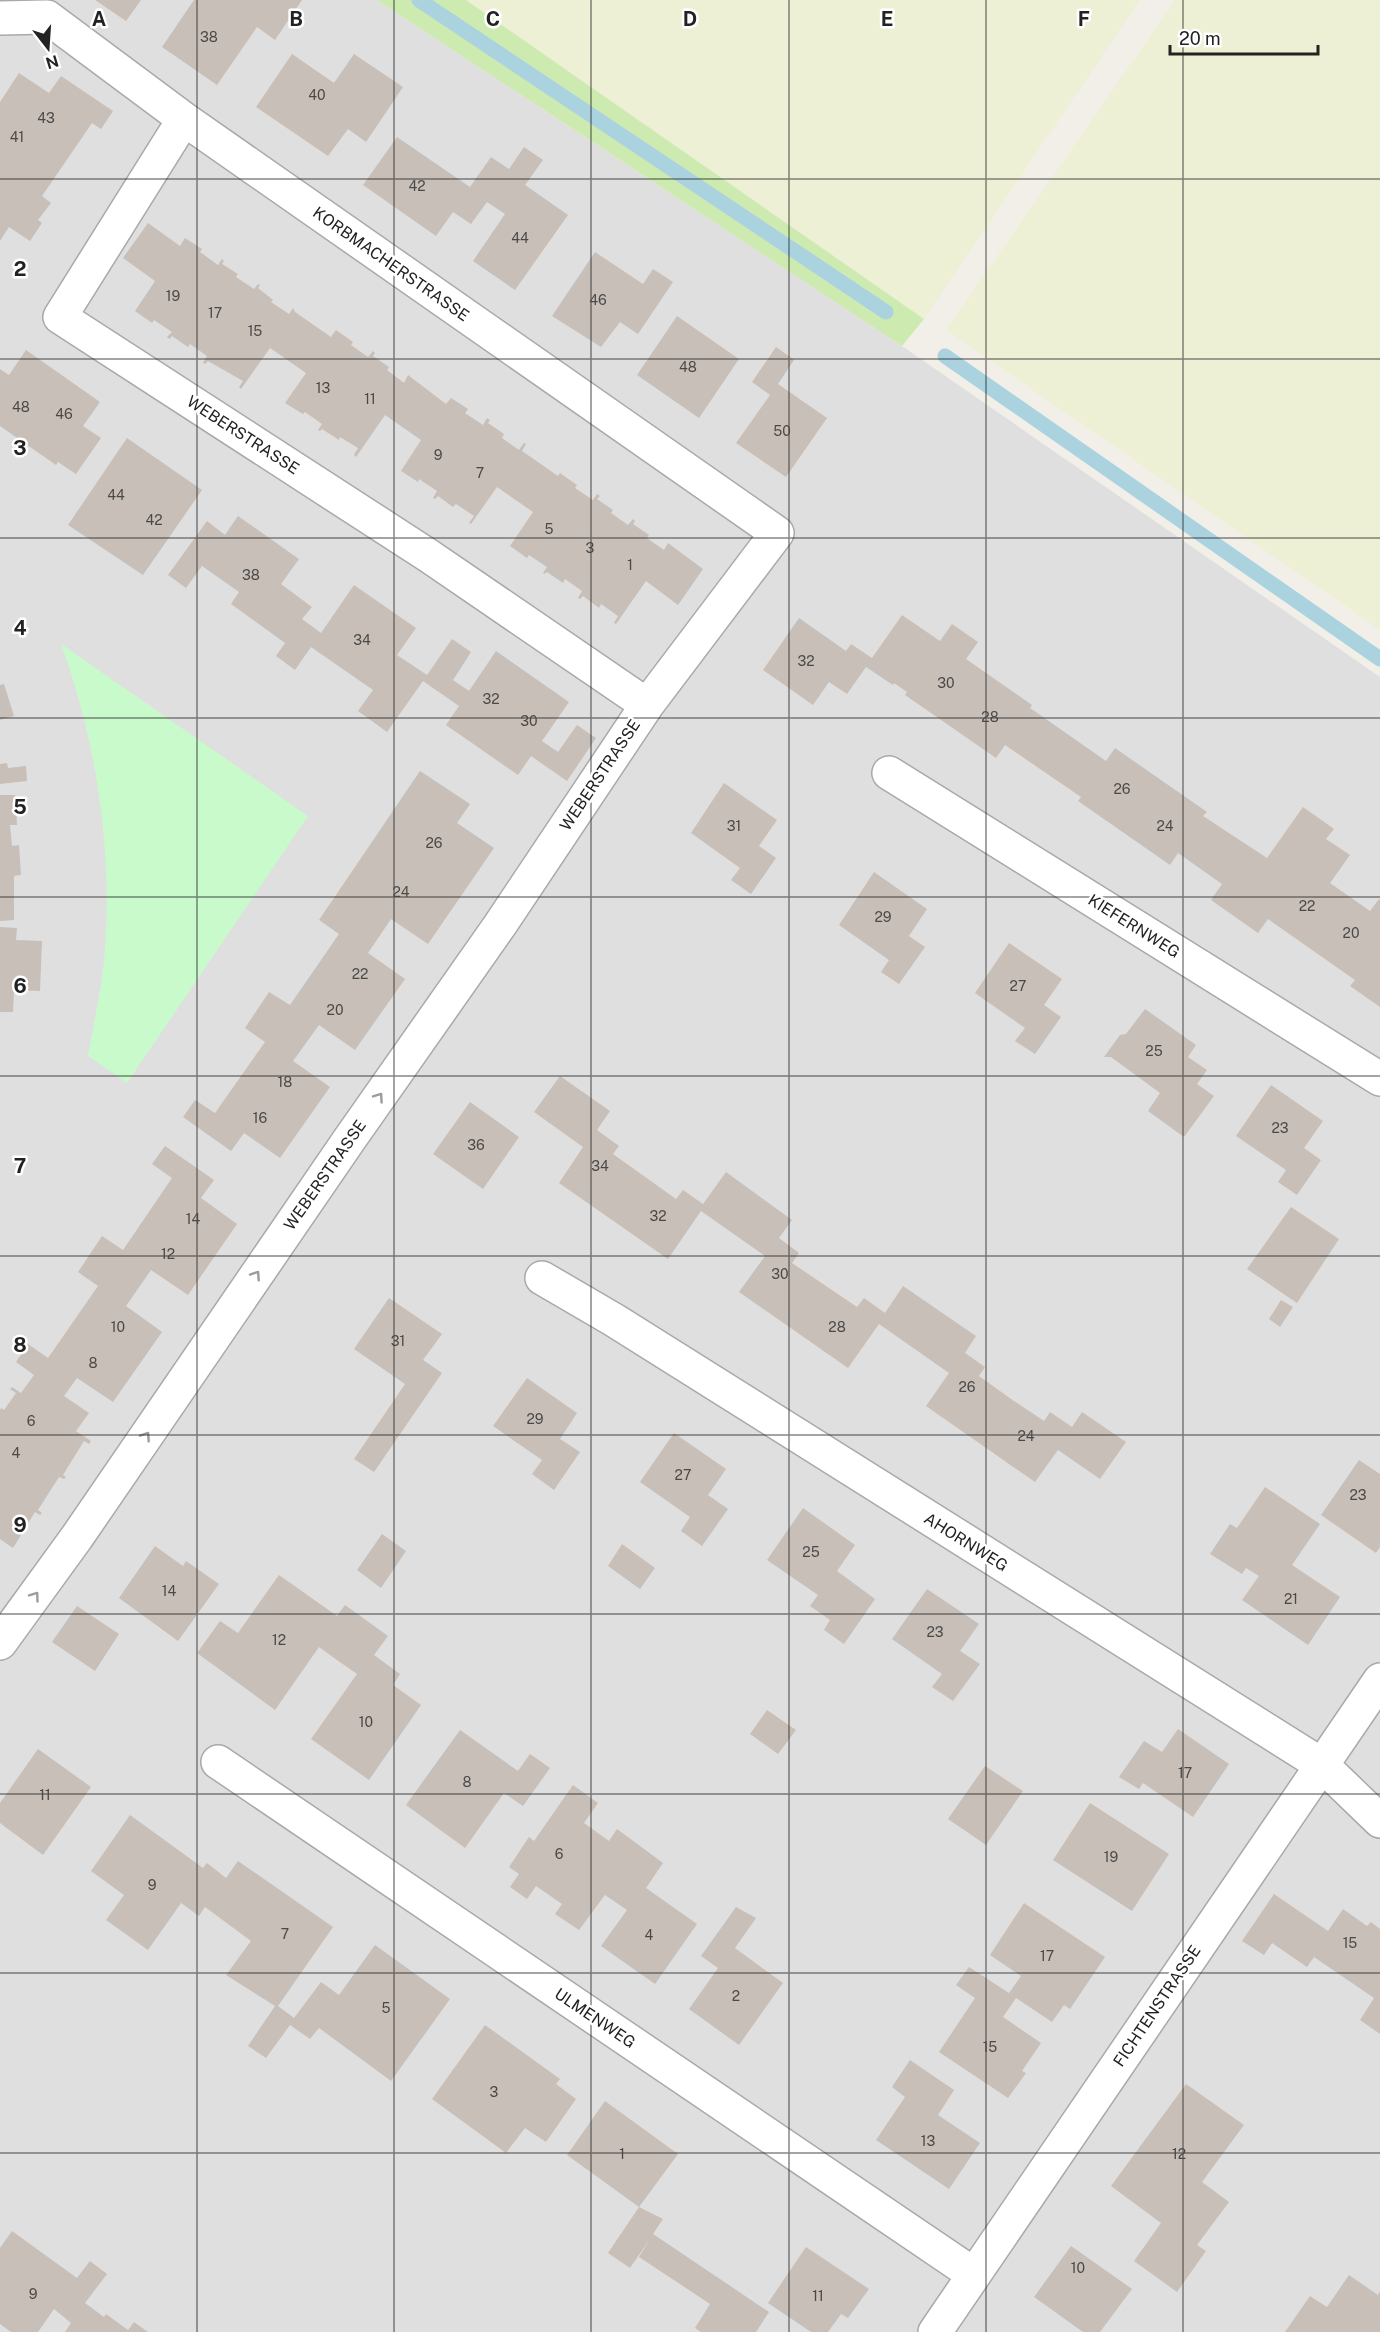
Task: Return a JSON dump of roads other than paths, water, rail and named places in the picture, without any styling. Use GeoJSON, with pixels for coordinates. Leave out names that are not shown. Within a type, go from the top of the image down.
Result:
{"type":"FeatureCollection","features":[{"type":"Feature","properties":{"kind":"street","name":"KORBMACHERSTRASSE"},"geometry":{"type":"LineString","coordinates":[[0,18],[46,16],[184,119],[777,533]]}},
{"type":"Feature","properties":{"kind":"street","name":"WEBERSTRASSE"},"geometry":{"type":"LineString","coordinates":[[184,119],[60,317],[429,556],[647,705]]}},
{"type":"Feature","properties":{"kind":"street","name":"WEBERSTRASSE"},"geometry":{"type":"LineString","coordinates":[[0,1643],[77,1537],[336,1159],[500,925],[647,705],[777,533]]}},
{"type":"Feature","properties":{"kind":"street","name":"KIEFERNWEG"},"geometry":{"type":"LineString","coordinates":[[889,773],[1380,1079]]}},
{"type":"Feature","properties":{"kind":"street","name":"AHORNWEG"},"geometry":{"type":"LineString","coordinates":[[542,1278],[614,1320],[1322,1765],[1380,1821]]}},
{"type":"Feature","properties":{"kind":"street","name":"FICHTENSTRASSE"},"geometry":{"type":"LineString","coordinates":[[935,2332],[1380,1680]]}},
{"type":"Feature","properties":{"kind":"street","name":"ULMENWEG"},"geometry":{"type":"LineString","coordinates":[[218,1762],[973,2274]]}},
{"type":"Feature","properties":{"kind":"waterway"},"geometry":{"type":"LineString","coordinates":[[419,0],[886,312]]}},
{"type":"Feature","properties":{"kind":"waterway"},"geometry":{"type":"LineString","coordinates":[[945,356],[1380,659]]}}]}
